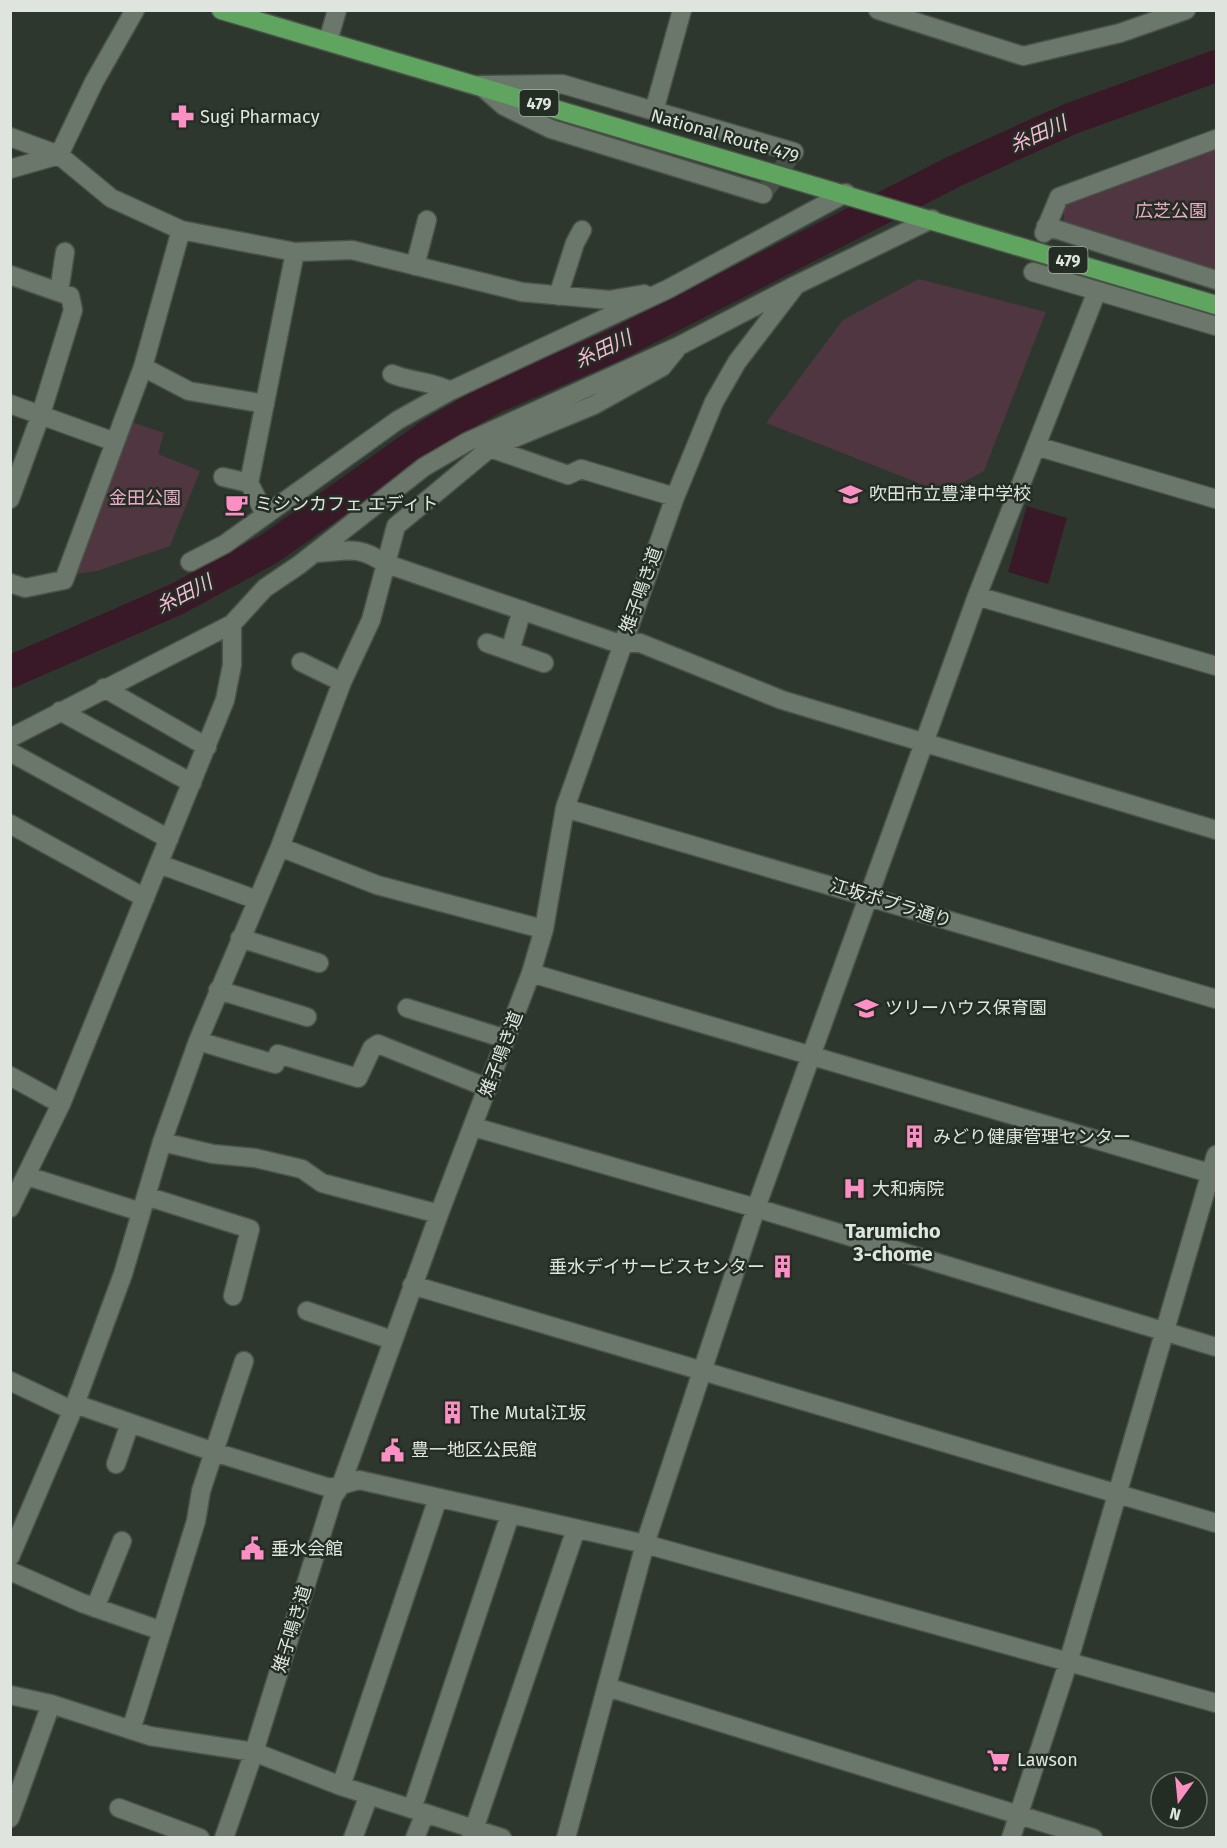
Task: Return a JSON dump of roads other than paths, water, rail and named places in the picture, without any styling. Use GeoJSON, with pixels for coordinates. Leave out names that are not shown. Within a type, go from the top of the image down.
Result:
{"type":"FeatureCollection","features":[{"type":"Feature","properties":{"kind":"highway","name":"National Route 479"},"geometry":{"type":"LineString","coordinates":[[221,10],[1216,305]]}},
{"type":"Feature","properties":{"kind":"street"},"geometry":{"type":"LineString","coordinates":[[10,170],[59,154],[94,82],[135,10]]}},
{"type":"Feature","properties":{"kind":"street"},"geometry":{"type":"LineString","coordinates":[[328,41],[337,10]]}},
{"type":"Feature","properties":{"kind":"street"},"geometry":{"type":"LineString","coordinates":[[654,111],[682,10]]}},
{"type":"Feature","properties":{"kind":"street"},"geometry":{"type":"LineString","coordinates":[[878,10],[1023,56],[1120,33],[1186,10]]}},
{"type":"Feature","properties":{"kind":"street"},"geometry":{"type":"LineString","coordinates":[[480,85],[562,84],[794,152]]}},
{"type":"Feature","properties":{"kind":"street"},"geometry":{"type":"LineString","coordinates":[[480,85],[504,106],[551,129],[763,194]]}},
{"type":"Feature","properties":{"kind":"street"},"geometry":{"type":"LineString","coordinates":[[10,137],[59,154],[111,198],[181,230],[295,252],[352,250],[522,292],[609,300],[668,289]]}},
{"type":"Feature","properties":{"kind":"street"},"geometry":{"type":"LineString","coordinates":[[1216,139],[1059,196],[1045,229],[1216,280]]}},
{"type":"Feature","properties":{"kind":"street"},"geometry":{"type":"LineString","coordinates":[[190,562],[225,544],[398,420],[450,391],[668,289],[851,195]]}},
{"type":"Feature","properties":{"kind":"street"},"geometry":{"type":"LineString","coordinates":[[10,738],[232,624],[265,588],[313,554],[424,467],[467,442],[679,346],[925,217]]}},
{"type":"Feature","properties":{"kind":"street"},"geometry":{"type":"LineString","coordinates":[[415,266],[427,220]]}},
{"type":"Feature","properties":{"kind":"street"},"geometry":{"type":"LineString","coordinates":[[10,583],[25,588],[64,580],[142,367],[181,230]]}},
{"type":"Feature","properties":{"kind":"street"},"geometry":{"type":"LineString","coordinates":[[558,296],[574,243],[582,230]]}},
{"type":"Feature","properties":{"kind":"street"},"geometry":{"type":"LineString","coordinates":[[58,292],[65,252]]}},
{"type":"Feature","properties":{"kind":"street"},"geometry":{"type":"LineString","coordinates":[[266,514],[249,483],[295,252]]}},
{"type":"Feature","properties":{"kind":"street"},"geometry":{"type":"LineString","coordinates":[[1032,272],[1216,326]]}},
{"type":"Feature","properties":{"kind":"street"},"geometry":{"type":"LineString","coordinates":[[10,275],[70,296],[74,310],[41,414],[11,495]]}},
{"type":"Feature","properties":{"kind":"street","name":"雉子鳴き道"},"geometry":{"type":"LineString","coordinates":[[224,1838],[254,1752],[333,1497],[341,1485],[412,1285],[531,973],[544,929],[565,808],[675,498],[714,402],[737,362],[796,285]]}},
{"type":"Feature","properties":{"kind":"street"},"geometry":{"type":"LineString","coordinates":[[566,1838],[645,1544],[756,1208],[977,596],[1097,291]]}},
{"type":"Feature","properties":{"kind":"street"},"geometry":{"type":"LineString","coordinates":[[10,1557],[74,1407],[123,1274],[162,1142],[198,1041],[280,847],[342,682],[371,620],[384,563],[396,526],[490,448],[594,405],[662,367],[679,346]]}},
{"type":"Feature","properties":{"kind":"street"},"geometry":{"type":"LineString","coordinates":[[142,367],[189,391],[265,404]]}},
{"type":"Feature","properties":{"kind":"street"},"geometry":{"type":"LineString","coordinates":[[392,374],[408,381],[439,385],[450,391]]}},
{"type":"Feature","properties":{"kind":"street"},"geometry":{"type":"LineString","coordinates":[[10,404],[115,442]]}},
{"type":"Feature","properties":{"kind":"street"},"geometry":{"type":"LineString","coordinates":[[1036,446],[1216,499]]}},
{"type":"Feature","properties":{"kind":"street"},"geometry":{"type":"LineString","coordinates":[[490,448],[568,476],[581,469],[675,498]]}},
{"type":"Feature","properties":{"kind":"street"},"geometry":{"type":"LineString","coordinates":[[223,477],[249,483]]}},
{"type":"Feature","properties":{"kind":"street"},"geometry":{"type":"LineString","coordinates":[[313,554],[350,548],[371,554],[384,563],[614,642],[640,643],[782,700],[925,745],[1216,830]]}},
{"type":"Feature","properties":{"kind":"street"},"geometry":{"type":"LineString","coordinates":[[977,596],[1216,666]]}},
{"type":"Feature","properties":{"kind":"street"},"geometry":{"type":"LineString","coordinates":[[510,651],[522,610]]}},
{"type":"Feature","properties":{"kind":"street"},"geometry":{"type":"LineString","coordinates":[[10,1208],[61,1104],[225,700],[232,665],[232,624]]}},
{"type":"Feature","properties":{"kind":"street"},"geometry":{"type":"LineString","coordinates":[[487,644],[544,663]]}},
{"type":"Feature","properties":{"kind":"street"},"geometry":{"type":"LineString","coordinates":[[301,662],[342,682]]}},
{"type":"Feature","properties":{"kind":"street"},"geometry":{"type":"LineString","coordinates":[[104,688],[207,747]]}},
{"type":"Feature","properties":{"kind":"street"},"geometry":{"type":"LineString","coordinates":[[60,711],[192,783]]}},
{"type":"Feature","properties":{"kind":"street"},"geometry":{"type":"LineString","coordinates":[[10,752],[170,839]]}},
{"type":"Feature","properties":{"kind":"street","name":"江坂ポプラ通り"},"geometry":{"type":"LineString","coordinates":[[565,808],[1216,999]]}},
{"type":"Feature","properties":{"kind":"street"},"geometry":{"type":"LineString","coordinates":[[10,824],[145,898]]}},
{"type":"Feature","properties":{"kind":"street"},"geometry":{"type":"LineString","coordinates":[[280,847],[377,885],[535,927]]}},
{"type":"Feature","properties":{"kind":"street"},"geometry":{"type":"LineString","coordinates":[[159,864],[257,900]]}},
{"type":"Feature","properties":{"kind":"street"},"geometry":{"type":"LineString","coordinates":[[240,938],[319,963]]}},
{"type":"Feature","properties":{"kind":"street"},"geometry":{"type":"LineString","coordinates":[[531,973],[1214,1174]]}},
{"type":"Feature","properties":{"kind":"street"},"geometry":{"type":"LineString","coordinates":[[218,990],[307,1017]]}},
{"type":"Feature","properties":{"kind":"street"},"geometry":{"type":"LineString","coordinates":[[407,1008],[507,1039]]}},
{"type":"Feature","properties":{"kind":"street"},"geometry":{"type":"LineString","coordinates":[[198,1041],[275,1064],[278,1054],[358,1078],[372,1048],[378,1044],[488,1088]]}},
{"type":"Feature","properties":{"kind":"street"},"geometry":{"type":"LineString","coordinates":[[10,1076],[61,1104]]}},
{"type":"Feature","properties":{"kind":"street"},"geometry":{"type":"LineString","coordinates":[[474,1127],[756,1208],[1216,1347]]}},
{"type":"Feature","properties":{"kind":"street"},"geometry":{"type":"LineString","coordinates":[[162,1142],[213,1154],[255,1158],[302,1169],[322,1183],[439,1214]]}},
{"type":"Feature","properties":{"kind":"street"},"geometry":{"type":"LineString","coordinates":[[1011,1838],[1068,1662],[1214,1174],[1216,1155]]}},
{"type":"Feature","properties":{"kind":"street"},"geometry":{"type":"LineString","coordinates":[[27,1176],[250,1229],[233,1296]]}},
{"type":"Feature","properties":{"kind":"street"},"geometry":{"type":"LineString","coordinates":[[412,1285],[1216,1523]]}},
{"type":"Feature","properties":{"kind":"street"},"geometry":{"type":"LineString","coordinates":[[307,1311],[392,1340]]}},
{"type":"Feature","properties":{"kind":"street"},"geometry":{"type":"LineString","coordinates":[[131,1730],[196,1521],[201,1491],[244,1361]]}},
{"type":"Feature","properties":{"kind":"street"},"geometry":{"type":"LineString","coordinates":[[10,1381],[65,1407],[84,1407],[214,1452],[330,1488],[359,1480],[645,1544],[1216,1703]]}},
{"type":"Feature","properties":{"kind":"street"},"geometry":{"type":"LineString","coordinates":[[117,1464],[130,1423]]}},
{"type":"Feature","properties":{"kind":"street"},"geometry":{"type":"LineString","coordinates":[[341,1786],[438,1498]]}},
{"type":"Feature","properties":{"kind":"street"},"geometry":{"type":"LineString","coordinates":[[415,1838],[418,1811],[510,1515]]}},
{"type":"Feature","properties":{"kind":"street"},"geometry":{"type":"LineString","coordinates":[[472,1833],[576,1529]]}},
{"type":"Feature","properties":{"kind":"street"},"geometry":{"type":"LineString","coordinates":[[95,1608],[122,1541]]}},
{"type":"Feature","properties":{"kind":"street"},"geometry":{"type":"LineString","coordinates":[[10,1571],[95,1608],[162,1631]]}},
{"type":"Feature","properties":{"kind":"street"},"geometry":{"type":"LineString","coordinates":[[608,1687],[1019,1813],[1093,1838]]}},
{"type":"Feature","properties":{"kind":"street"},"geometry":{"type":"LineString","coordinates":[[10,1695],[51,1704],[131,1730],[194,1744],[254,1752],[341,1786],[418,1811],[472,1833],[502,1838]]}},
{"type":"Feature","properties":{"kind":"street"},"geometry":{"type":"LineString","coordinates":[[10,1818],[51,1704]]}},
{"type":"Feature","properties":{"kind":"street"},"geometry":{"type":"LineString","coordinates":[[353,1838],[369,1795]]}},
{"type":"Feature","properties":{"kind":"street"},"geometry":{"type":"LineString","coordinates":[[119,1808],[200,1838]]}},
{"type":"Feature","properties":{"kind":"waterway","name":"糸田川"},"geometry":{"type":"LineString","coordinates":[[10,672],[177,599],[269,549],[431,434],[493,398],[615,345],[955,171],[1070,119],[1216,66]]}},
{"type":"Feature","properties":{"kind":"tunnel"},"geometry":{"type":"LineString","coordinates":[[763,194],[794,152]]}},
{"type":"Feature","properties":{"kind":"place","name":"Sugi Pharmacy"},"geometry":{"type":"Point","coordinates":[182,117]}},
{"type":"Feature","properties":{"kind":"place","name":"吹田市立豊津中学校"},"geometry":{"type":"Point","coordinates":[851,494]}},
{"type":"Feature","properties":{"kind":"place","name":"ミシンカフェ エディト"},"geometry":{"type":"Point","coordinates":[237,504]}},
{"type":"Feature","properties":{"kind":"place","name":"ツリーハウス保育園"},"geometry":{"type":"Point","coordinates":[867,1008]}},
{"type":"Feature","properties":{"kind":"place","name":"みどり健康管理センター"},"geometry":{"type":"Point","coordinates":[915,1137]}},
{"type":"Feature","properties":{"kind":"place","name":"大和病院"},"geometry":{"type":"Point","coordinates":[854,1189]}},
{"type":"Feature","properties":{"kind":"place","name":"垂水デイサービスセンター"},"geometry":{"type":"Point","coordinates":[783,1267]}},
{"type":"Feature","properties":{"kind":"place","name":"The Mutal江坂"},"geometry":{"type":"Point","coordinates":[452,1413]}},
{"type":"Feature","properties":{"kind":"place","name":"豊一地区公民館"},"geometry":{"type":"Point","coordinates":[393,1450]}},
{"type":"Feature","properties":{"kind":"place","name":"垂水会館"},"geometry":{"type":"Point","coordinates":[253,1549]}},
{"type":"Feature","properties":{"kind":"place","name":"Lawson"},"geometry":{"type":"Point","coordinates":[999,1760]}},
{"type":"Feature","properties":{"kind":"district","name":"Tarumicho 3-chome"},"geometry":{"type":"Point","coordinates":[893,1242]}},
{"type":"Feature","properties":{"kind":"park label","name":"広芝公園"},"geometry":{"type":"Point","coordinates":[1171,211]}},
{"type":"Feature","properties":{"kind":"park label","name":"金田公園"},"geometry":{"type":"Point","coordinates":[145,498]}}]}
